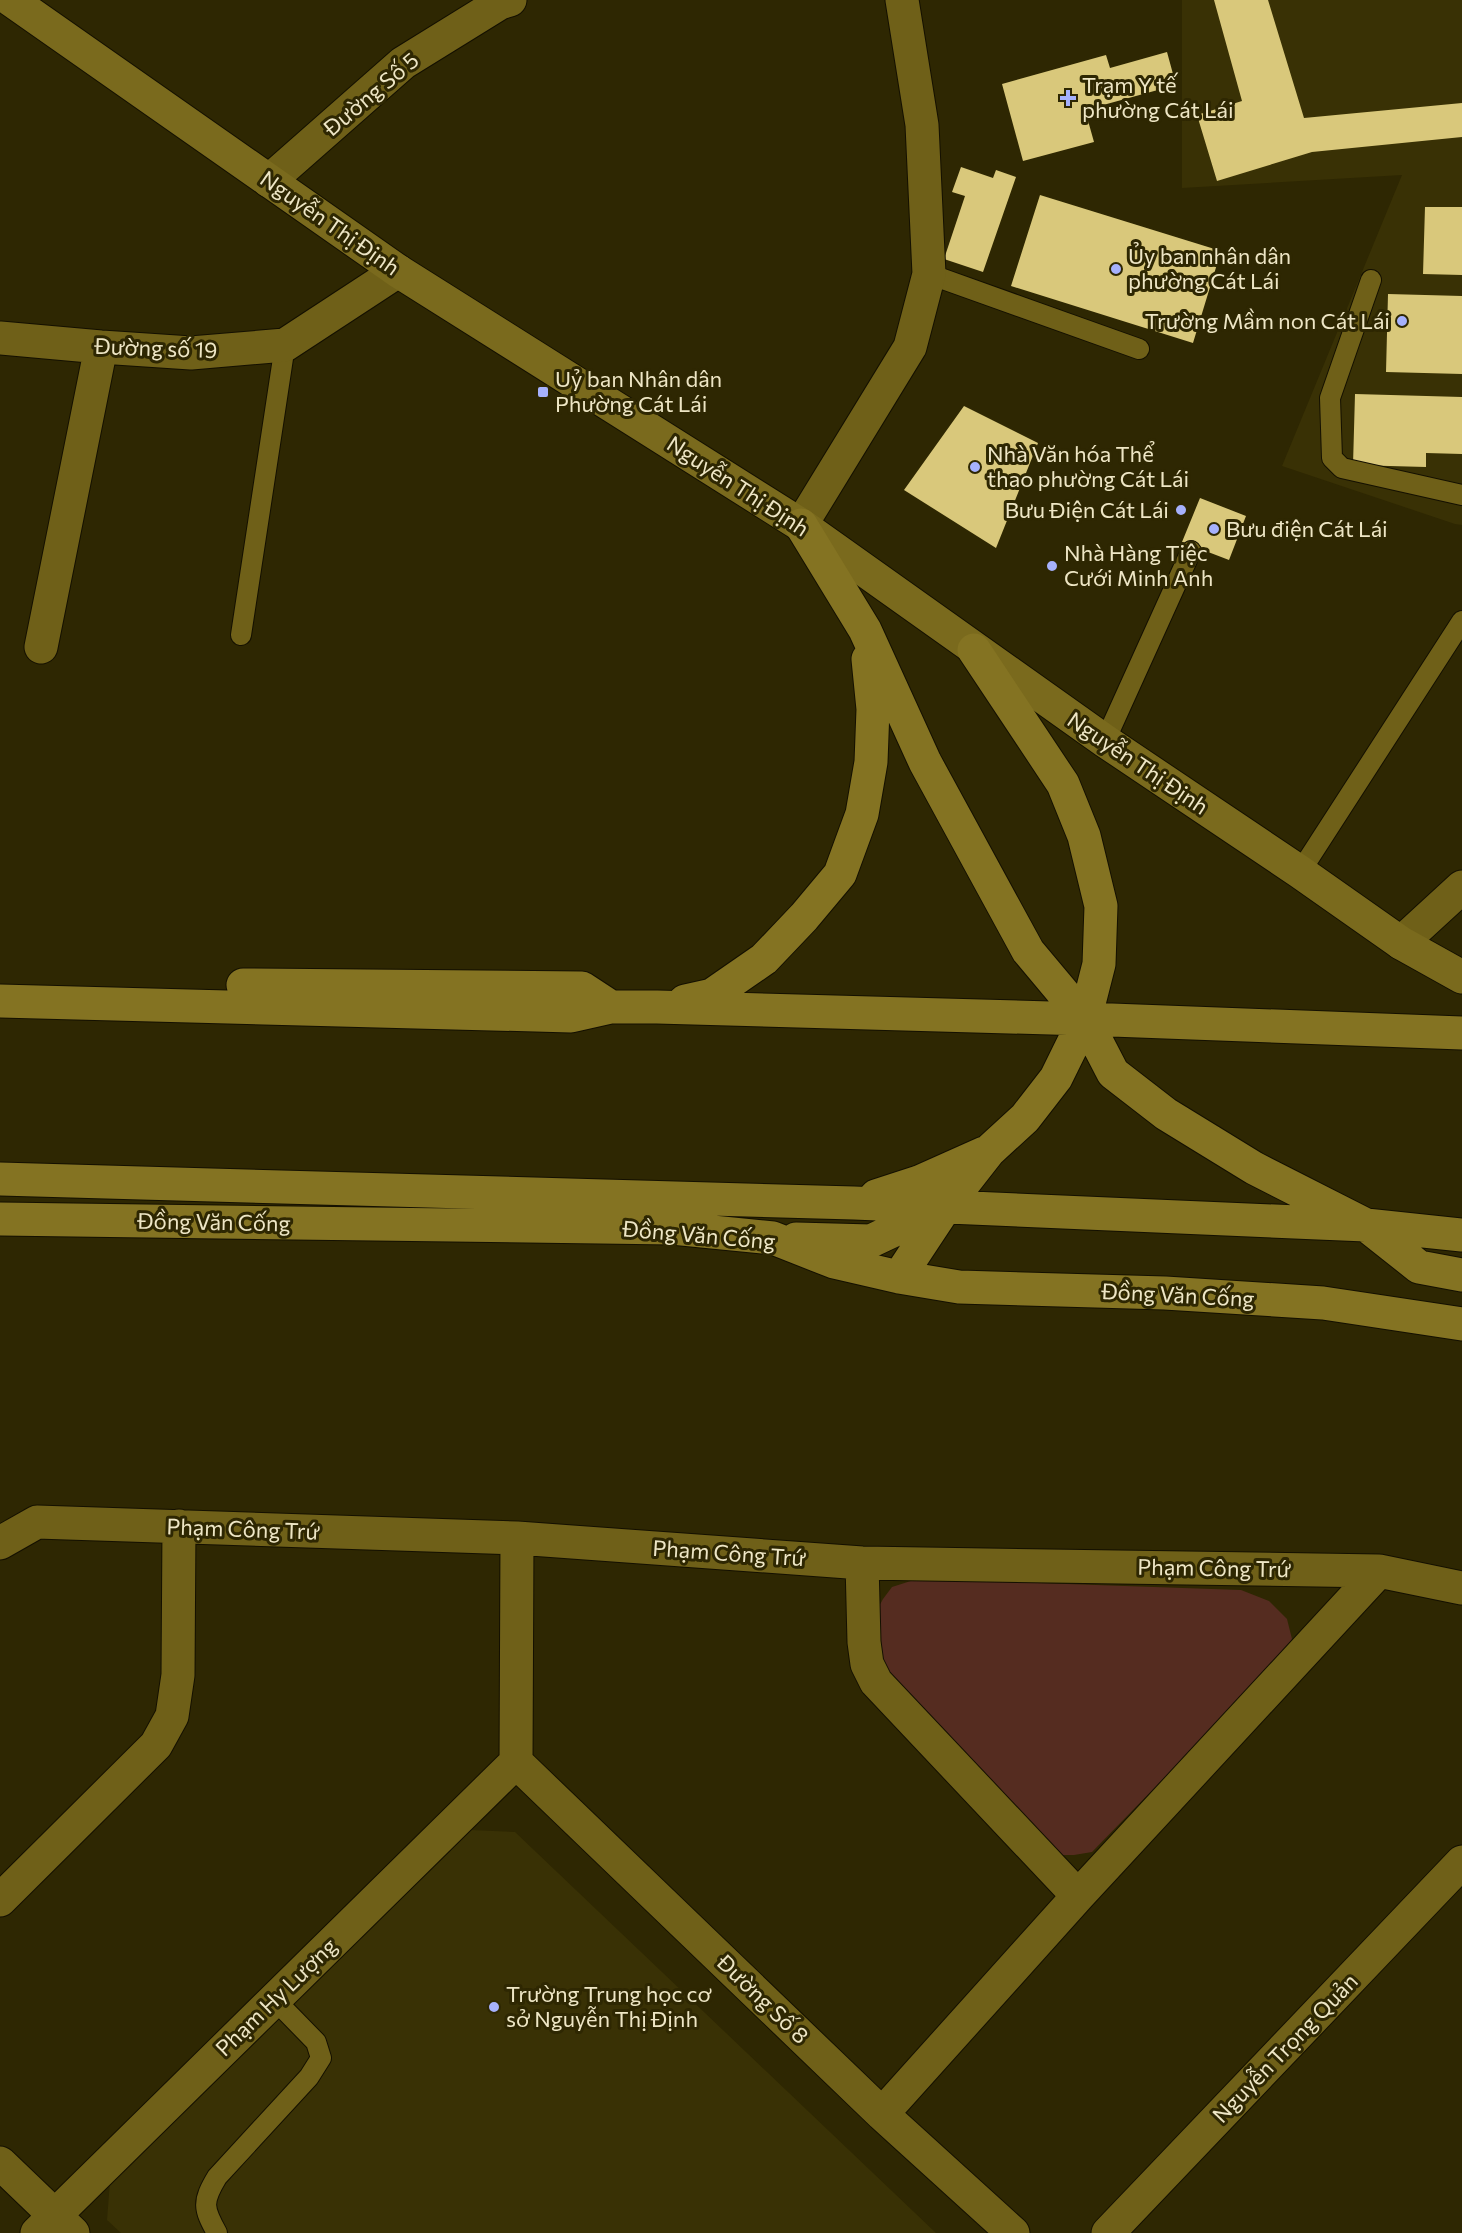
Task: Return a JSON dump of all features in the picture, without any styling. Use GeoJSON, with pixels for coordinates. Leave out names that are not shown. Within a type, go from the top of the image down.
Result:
{"type":"FeatureCollection","features":[{"type":"Feature","properties":{"kind":"main road","name":"Nguyễn Thị Định"},"geometry":{"type":"LineString","coordinates":[[12,0],[398,271],[801,525],[1105,741],[1401,943],[1462,977]]}},
{"type":"Feature","properties":{"kind":"main road"},"geometry":{"type":"LineString","coordinates":[[801,525],[865,630],[925,762],[1028,951],[1085,1019],[1113,1073],[1166,1114],[1254,1168],[1366,1224],[1419,1267],[1462,1275]]}},
{"type":"Feature","properties":{"kind":"main road"},"geometry":{"type":"LineString","coordinates":[[657,1007],[712,995],[764,959],[804,917],[840,874],[862,814],[872,762],[873,709],[865,630]]}},
{"type":"Feature","properties":{"kind":"main road"},"geometry":{"type":"LineString","coordinates":[[899,1276],[946,1206],[989,1151],[1024,1118],[1056,1078],[1085,1019],[1099,964],[1101,906],[1084,836],[1064,784],[974,650]]}},
{"type":"Feature","properties":{"kind":"main road"},"geometry":{"type":"LineString","coordinates":[[0,978],[223,985],[582,988],[611,1007]]}},
{"type":"Feature","properties":{"kind":"main road"},"geometry":{"type":"LineString","coordinates":[[0,1001],[571,1016],[611,1007],[657,1007],[1085,1019],[1462,1033]]}},
{"type":"Feature","properties":{"kind":"main road"},"geometry":{"type":"LineString","coordinates":[[854,1203],[919,1182],[989,1151]]}},
{"type":"Feature","properties":{"kind":"main road","name":"Đồng Văn Cống"},"geometry":{"type":"LineString","coordinates":[[0,1179],[672,1213],[773,1238],[834,1262],[959,1287],[1164,1293],[1323,1303],[1462,1324]]}},
{"type":"Feature","properties":{"kind":"main road","name":"Đồng Văn Cống"},"geometry":{"type":"LineString","coordinates":[[0,1219],[672,1213],[854,1203],[1366,1224]]}},
{"type":"Feature","properties":{"kind":"main road"},"geometry":{"type":"LineString","coordinates":[[773,1238],[872,1241],[946,1206]]}},
{"type":"Feature","properties":{"kind":"main road"},"geometry":{"type":"LineString","coordinates":[[1366,1224],[1462,1235]]}},
{"type":"Feature","properties":{"kind":"street","name":"Đường Số 5"},"geometry":{"type":"LineString","coordinates":[[269,181],[403,63],[500,3],[510,0]]}},
{"type":"Feature","properties":{"kind":"street"},"geometry":{"type":"LineString","coordinates":[[801,525],[910,347],[930,274],[922,125],[903,0]]}},
{"type":"Feature","properties":{"kind":"street","name":"Đường số 19"},"geometry":{"type":"LineString","coordinates":[[0,338],[101,348],[192,353],[285,345],[398,271]]}},
{"type":"Feature","properties":{"kind":"street"},"geometry":{"type":"LineString","coordinates":[[41,648],[101,348]]}},
{"type":"Feature","properties":{"kind":"street"},"geometry":{"type":"LineString","coordinates":[[1401,943],[1462,886]]}},
{"type":"Feature","properties":{"kind":"street","name":"Phạm Công Trứ"},"geometry":{"type":"LineString","coordinates":[[0,1543],[37,1521],[517,1538],[862,1563],[1379,1571],[1462,1588]]}},
{"type":"Feature","properties":{"kind":"street"},"geometry":{"type":"LineString","coordinates":[[0,1900],[156,1745],[172,1716],[178,1675],[179,1526]]}},
{"type":"Feature","properties":{"kind":"street"},"geometry":{"type":"LineString","coordinates":[[516,1762],[517,1538]]}},
{"type":"Feature","properties":{"kind":"street"},"geometry":{"type":"LineString","coordinates":[[862,1563],[864,1642],[867,1664],[876,1682],[1078,1896]]}},
{"type":"Feature","properties":{"kind":"street"},"geometry":{"type":"LineString","coordinates":[[882,2114],[1078,1896],[1379,1571]]}},
{"type":"Feature","properties":{"kind":"street","name":"Phạm Hy Lượng"},"geometry":{"type":"LineString","coordinates":[[54,2227],[274,1999],[516,1762]]}},
{"type":"Feature","properties":{"kind":"street","name":"Đường Số 8"},"geometry":{"type":"LineString","coordinates":[[516,1762],[882,2114],[1013,2233]]}},
{"type":"Feature","properties":{"kind":"street","name":"Nguyễn Trọng Quản"},"geometry":{"type":"LineString","coordinates":[[1108,2233],[1462,1862]]}},
{"type":"Feature","properties":{"kind":"street"},"geometry":{"type":"LineString","coordinates":[[0,2163],[54,2227]]}},
{"type":"Feature","properties":{"kind":"lane"},"geometry":{"type":"LineString","coordinates":[[930,274],[1139,349]]}},
{"type":"Feature","properties":{"kind":"lane"},"geometry":{"type":"LineString","coordinates":[[1371,280],[1330,398],[1332,458],[1342,468],[1462,495]]}},
{"type":"Feature","properties":{"kind":"lane"},"geometry":{"type":"LineString","coordinates":[[241,635],[285,345]]}},
{"type":"Feature","properties":{"kind":"lane"},"geometry":{"type":"LineString","coordinates":[[1105,741],[1191,551]]}},
{"type":"Feature","properties":{"kind":"lane"},"geometry":{"type":"LineString","coordinates":[[1300,872],[1462,621]]}},
{"type":"Feature","properties":{"kind":"lane"},"geometry":{"type":"LineString","coordinates":[[217,2233],[206,2214],[206,2195],[217,2177],[309,2077],[321,2058],[316,2042],[274,1999]]}},
{"type":"Feature","properties":{"kind":"shaded area"},"geometry":{"type":"Polygon","coordinates":[[[1182,0],[1462,0],[1462,525],[1282,466],[1402,175],[1182,188],[1182,0]]]}},
{"type":"Feature","properties":{"kind":"shaded area"},"geometry":{"type":"Polygon","coordinates":[[[917,1579],[1241,1590],[1269,1601],[1287,1619],[1292,1639],[1279,1660],[1092,1852],[1051,1855],[877,1687],[871,1621],[892,1587],[917,1579]]]}},
{"type":"Feature","properties":{"kind":"shaded area","name":"Trường Trung học cơ sở Nguyễn Thị Định"},"geometry":{"type":"Polygon","coordinates":[[[471,1830],[515,1832],[936,2233],[121,2233],[107,2220],[110,2181],[471,1830]]]}},
{"type":"Feature","properties":{"kind":"building"},"geometry":{"type":"Polygon","coordinates":[[[1214,0],[1268,0],[1304,118],[1462,103],[1462,137],[1312,152],[1217,181],[1197,115],[1242,101],[1214,0]]]}},
{"type":"Feature","properties":{"kind":"building","name":"Trạm Y tế phường Cát Lái"},"geometry":{"type":"Polygon","coordinates":[[[1167,52],[1176,85],[1085,110],[1094,142],[1023,161],[1002,84],[1106,55],[1110,68],[1167,52]]]}},
{"type":"Feature","properties":{"kind":"building"},"geometry":{"type":"Polygon","coordinates":[[[961,167],[993,178],[996,170],[1016,177],[983,272],[944,259],[965,196],[952,192],[961,167]]]}},
{"type":"Feature","properties":{"kind":"building","name":"Ủy ban nhân dân phường Cát Lái"},"geometry":{"type":"Polygon","coordinates":[[[1040,195],[1221,251],[1193,343],[1011,286],[1040,195]]]}},
{"type":"Feature","properties":{"kind":"building"},"geometry":{"type":"Polygon","coordinates":[[[1425,207],[1462,207],[1462,275],[1423,274],[1425,207]]]}},
{"type":"Feature","properties":{"kind":"building"},"geometry":{"type":"Polygon","coordinates":[[[1388,294],[1462,296],[1462,374],[1386,372],[1388,294]]]}},
{"type":"Feature","properties":{"kind":"building"},"geometry":{"type":"Polygon","coordinates":[[[1355,394],[1462,397],[1462,454],[1426,453],[1426,467],[1353,465],[1355,394]]]}},
{"type":"Feature","properties":{"kind":"building","name":"Nhà Văn hóa Thể thao phường Cát Lái"},"geometry":{"type":"Polygon","coordinates":[[[964,406],[1038,443],[996,548],[904,490],[964,406]]]}},
{"type":"Feature","properties":{"kind":"building","name":"Bưu điện Cát Lái"},"geometry":{"type":"Polygon","coordinates":[[[1200,498],[1246,516],[1229,560],[1182,542],[1200,498]]]}},
{"type":"Feature","properties":{"kind":"place","name":"Trạm Y tế phường Cát Lái"},"geometry":{"type":"Point","coordinates":[1068,98]}},
{"type":"Feature","properties":{"kind":"place","name":"Ủy ban nhân dân phường Cát Lái"},"geometry":{"type":"Point","coordinates":[1116,269]}},
{"type":"Feature","properties":{"kind":"place","name":"Trường Mầm non Cát Lái"},"geometry":{"type":"Point","coordinates":[1402,321]}},
{"type":"Feature","properties":{"kind":"place","name":"Uỷ ban Nhân dân Phường Cát Lái"},"geometry":{"type":"Point","coordinates":[543,392]}},
{"type":"Feature","properties":{"kind":"place","name":"Nhà Văn hóa Thể thao phường Cát Lái"},"geometry":{"type":"Point","coordinates":[975,467]}},
{"type":"Feature","properties":{"kind":"place","name":"Bưu Điện Cát Lái"},"geometry":{"type":"Point","coordinates":[1181,510]}},
{"type":"Feature","properties":{"kind":"place","name":"Bưu điện Cát Lái"},"geometry":{"type":"Point","coordinates":[1214,529]}},
{"type":"Feature","properties":{"kind":"place","name":"Nhà Hàng Tiệc Cưới Minh Anh"},"geometry":{"type":"Point","coordinates":[1052,566]}},
{"type":"Feature","properties":{"kind":"place","name":"Trường Trung học cơ sở Nguyễn Thị Định"},"geometry":{"type":"Point","coordinates":[494,2007]}}]}
